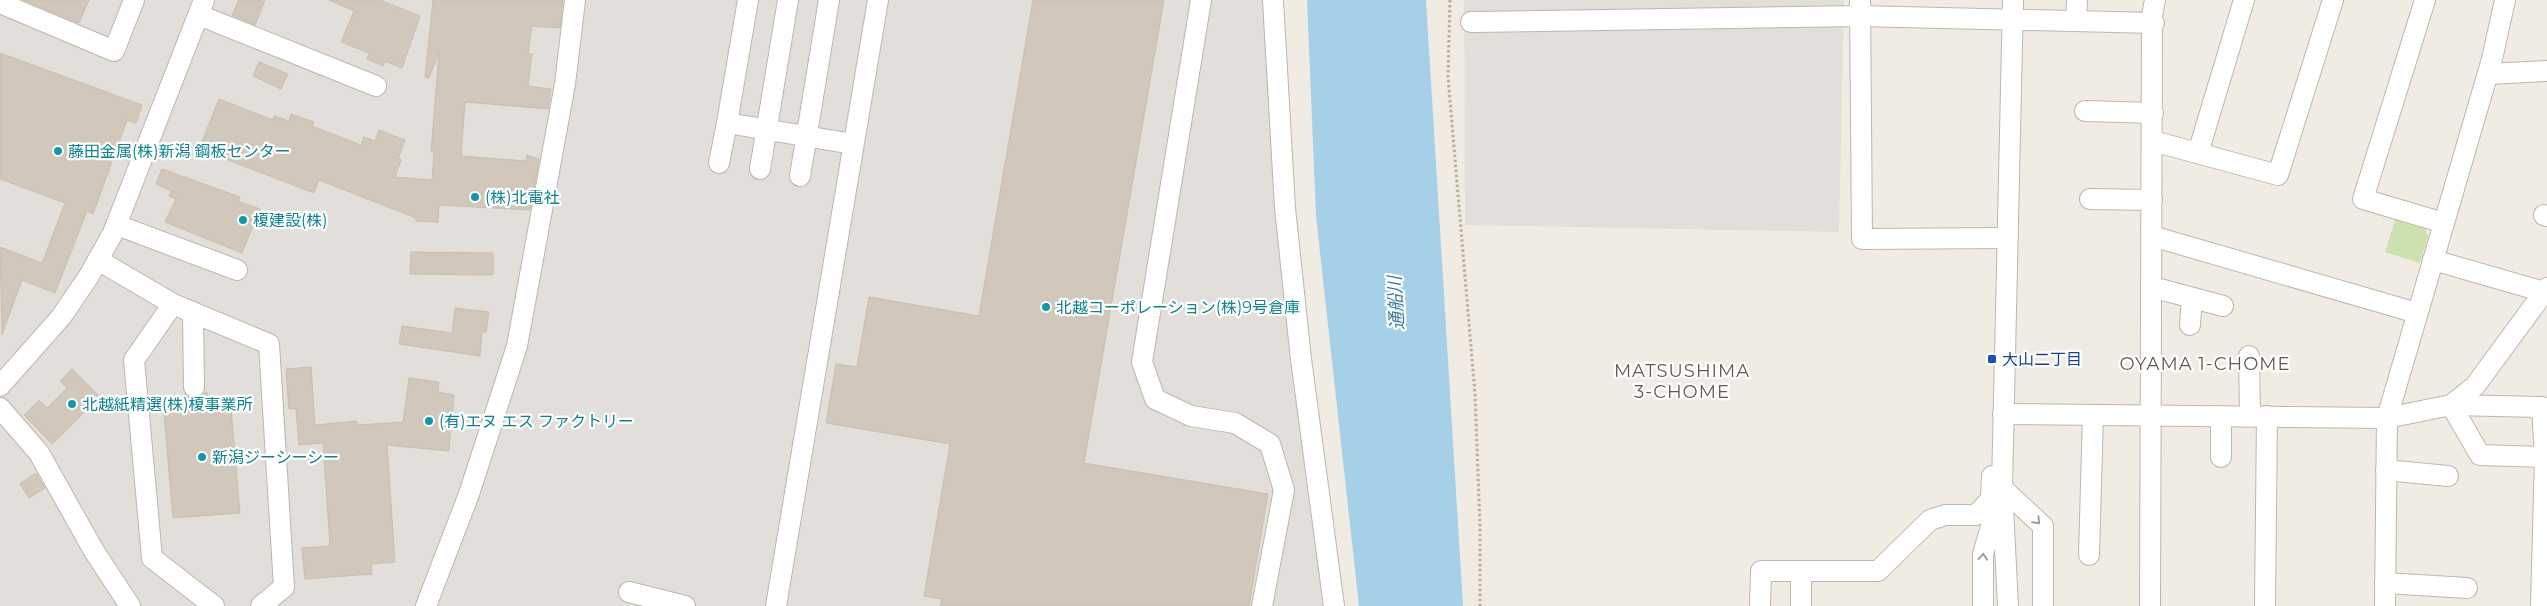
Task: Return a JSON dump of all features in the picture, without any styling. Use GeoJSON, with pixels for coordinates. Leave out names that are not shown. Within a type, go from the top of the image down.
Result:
{"type":"FeatureCollection","features":[{"type":"Feature","properties":{"kind":"street"},"geometry":{"type":"LineString","coordinates":[[0,2],[114,50],[134,0]]}},
{"type":"Feature","properties":{"kind":"street"},"geometry":{"type":"LineString","coordinates":[[426,606],[470,494],[517,346],[565,84],[575,0]]}},
{"type":"Feature","properties":{"kind":"street"},"geometry":{"type":"LineString","coordinates":[[720,163],[748,0]]}},
{"type":"Feature","properties":{"kind":"street"},"geometry":{"type":"LineString","coordinates":[[760,169],[788,0]]}},
{"type":"Feature","properties":{"kind":"street"},"geometry":{"type":"LineString","coordinates":[[800,176],[829,0]]}},
{"type":"Feature","properties":{"kind":"street"},"geometry":{"type":"LineString","coordinates":[[776,606],[878,0]]}},
{"type":"Feature","properties":{"kind":"street"},"geometry":{"type":"LineString","coordinates":[[1201,0],[1142,362],[1155,399],[1192,416],[1235,423],[1270,444],[1284,490],[1262,606]]}},
{"type":"Feature","properties":{"kind":"street"},"geometry":{"type":"LineString","coordinates":[[1273,0],[1286,217],[1301,359],[1334,606]]}},
{"type":"Feature","properties":{"kind":"street"},"geometry":{"type":"LineString","coordinates":[[2076,21],[2077,0]]}},
{"type":"Feature","properties":{"kind":"street"},"geometry":{"type":"LineString","coordinates":[[2150,606],[2154,23],[2152,16],[2155,0]]}},
{"type":"Feature","properties":{"kind":"street"},"geometry":{"type":"LineString","coordinates":[[2198,153],[2244,0]]}},
{"type":"Feature","properties":{"kind":"street"},"geometry":{"type":"LineString","coordinates":[[2153,141],[2278,175],[2333,0]]}},
{"type":"Feature","properties":{"kind":"street"},"geometry":{"type":"LineString","coordinates":[[2425,0],[2363,199],[2444,223]]}},
{"type":"Feature","properties":{"kind":"street"},"geometry":{"type":"LineString","coordinates":[[2385,606],[2387,418],[2488,74],[2505,0]]}},
{"type":"Feature","properties":{"kind":"street"},"geometry":{"type":"LineString","coordinates":[[0,386],[61,317],[98,260],[117,224],[202,7],[376,86]]}},
{"type":"Feature","properties":{"kind":"street"},"geometry":{"type":"LineString","coordinates":[[1471,22],[1860,8],[2013,10],[2076,21],[2154,23]]}},
{"type":"Feature","properties":{"kind":"street"},"geometry":{"type":"LineString","coordinates":[[1860,8],[1862,240],[2006,238]]}},
{"type":"Feature","properties":{"kind":"street"},"geometry":{"type":"LineString","coordinates":[[2008,606],[2002,488],[2006,238],[2013,10]]}},
{"type":"Feature","properties":{"kind":"street"},"geometry":{"type":"LineString","coordinates":[[2488,74],[2547,71]]}},
{"type":"Feature","properties":{"kind":"street"},"geometry":{"type":"LineString","coordinates":[[2085,111],[2153,113]]}},
{"type":"Feature","properties":{"kind":"street"},"geometry":{"type":"LineString","coordinates":[[727,123],[854,144]]}},
{"type":"Feature","properties":{"kind":"street"},"geometry":{"type":"LineString","coordinates":[[2090,199],[2152,200]]}},
{"type":"Feature","properties":{"kind":"street"},"geometry":{"type":"LineString","coordinates":[[117,224],[237,270]]}},
{"type":"Feature","properties":{"kind":"street"},"geometry":{"type":"LineString","coordinates":[[2152,236],[2417,313]]}},
{"type":"Feature","properties":{"kind":"street"},"geometry":{"type":"LineString","coordinates":[[98,260],[173,304],[269,344],[284,587],[261,606]]}},
{"type":"Feature","properties":{"kind":"street"},"geometry":{"type":"LineString","coordinates":[[2433,260],[2546,290],[2475,386],[2451,404]]}},
{"type":"Feature","properties":{"kind":"street"},"geometry":{"type":"LineString","coordinates":[[2152,287],[2223,306]]}},
{"type":"Feature","properties":{"kind":"street"},"geometry":{"type":"LineString","coordinates":[[2190,325],[2192,298]]}},
{"type":"Feature","properties":{"kind":"street"},"geometry":{"type":"LineString","coordinates":[[173,304],[134,360],[152,558],[214,606]]}},
{"type":"Feature","properties":{"kind":"street"},"geometry":{"type":"LineString","coordinates":[[193,312],[194,387]]}},
{"type":"Feature","properties":{"kind":"street"},"geometry":{"type":"LineString","coordinates":[[2249,356],[2258,416],[2265,606]]}},
{"type":"Feature","properties":{"kind":"street"},"geometry":{"type":"LineString","coordinates":[[2003,414],[2387,418],[2451,404],[2542,406],[2545,457],[2541,604]]}},
{"type":"Feature","properties":{"kind":"street"},"geometry":{"type":"LineString","coordinates":[[2451,404],[2480,455],[2545,457]]}},
{"type":"Feature","properties":{"kind":"street"},"geometry":{"type":"LineString","coordinates":[[0,408],[39,453],[94,551],[130,606]]}},
{"type":"Feature","properties":{"kind":"street"},"geometry":{"type":"LineString","coordinates":[[2089,555],[2093,415]]}},
{"type":"Feature","properties":{"kind":"street"},"geometry":{"type":"LineString","coordinates":[[2221,416],[2221,457]]}},
{"type":"Feature","properties":{"kind":"street"},"geometry":{"type":"LineString","coordinates":[[1760,606],[1761,571],[1878,571],[1930,520],[1945,515],[1976,515],[1991,499],[1993,458],[2003,445]]}},
{"type":"Feature","properties":{"kind":"street"},"geometry":{"type":"LineString","coordinates":[[2386,470],[2448,476]]}},
{"type":"Feature","properties":{"kind":"street"},"geometry":{"type":"LineString","coordinates":[[1983,606],[1983,554],[2002,488]]}},
{"type":"Feature","properties":{"kind":"street"},"geometry":{"type":"LineString","coordinates":[[2002,488],[2043,526],[2043,606]]}},
{"type":"Feature","properties":{"kind":"street"},"geometry":{"type":"LineString","coordinates":[[1801,571],[1801,606]]}},
{"type":"Feature","properties":{"kind":"street"},"geometry":{"type":"LineString","coordinates":[[2385,583],[2467,588]]}},
{"type":"Feature","properties":{"kind":"street"},"geometry":{"type":"LineString","coordinates":[[629,592],[685,606]]}},
{"type":"Feature","properties":{"kind":"path"},"geometry":{"type":"LineString","coordinates":[[1450,0],[1448,78],[1475,394],[1480,528],[1480,606]]}},
{"type":"Feature","properties":{"kind":"shaded area"},"geometry":{"type":"Polygon","coordinates":[[[0,0],[1266,0],[1283,289],[1324,606],[0,606],[0,0]]]}},
{"type":"Feature","properties":{"kind":"shaded area"},"geometry":{"type":"Polygon","coordinates":[[[1464,0],[1844,0],[1839,232],[1465,225],[1464,0]]]}},
{"type":"Feature","properties":{"kind":"green space"},"geometry":{"type":"Polygon","coordinates":[[[2395,220],[2425,229],[2428,237],[2420,263],[2385,252],[2395,220]]]}},
{"type":"Feature","properties":{"kind":"water","name":"通船川"},"geometry":{"type":"Polygon","coordinates":[[[1307,0],[1426,0],[1463,606],[1359,606],[1316,216],[1307,0]]]}},
{"type":"Feature","properties":{"kind":"building"},"geometry":{"type":"Polygon","coordinates":[[[23,0],[89,0],[79,23],[23,0]]]}},
{"type":"Feature","properties":{"kind":"building"},"geometry":{"type":"Polygon","coordinates":[[[239,0],[265,0],[255,25],[232,15],[239,0]]]}},
{"type":"Feature","properties":{"kind":"building"},"geometry":{"type":"Polygon","coordinates":[[[329,0],[380,0],[420,16],[402,68],[385,61],[383,66],[367,59],[369,53],[341,42],[354,11],[329,0]]]}},
{"type":"Feature","properties":{"kind":"building"},"geometry":{"type":"Polygon","coordinates":[[[433,0],[563,0],[560,28],[532,26],[528,53],[532,54],[528,86],[551,89],[548,109],[465,102],[461,156],[526,161],[527,155],[539,159],[530,210],[439,205],[438,222],[416,221],[416,218],[319,180],[314,193],[199,149],[219,99],[273,120],[274,116],[289,121],[291,114],[314,122],[312,126],[361,145],[364,137],[375,141],[379,130],[405,140],[398,159],[401,160],[395,177],[432,180],[434,152],[431,152],[439,53],[429,78],[425,77],[433,0]]]}},
{"type":"Feature","properties":{"kind":"building","name":"北越コーポレーション(株)9号倉庫"},"geometry":{"type":"Polygon","coordinates":[[[1033,0],[1164,0],[1084,463],[1268,494],[1249,606],[940,606],[942,599],[924,596],[950,444],[826,423],[836,364],[857,367],[869,297],[979,316],[1033,0]]]}},
{"type":"Feature","properties":{"kind":"building","name":"藤田金属(株)新潟 鋼板センター"},"geometry":{"type":"Polygon","coordinates":[[[0,53],[142,105],[136,123],[127,120],[93,214],[87,211],[55,293],[22,280],[2,335],[0,247],[42,263],[65,203],[0,179],[0,53]]]}},
{"type":"Feature","properties":{"kind":"building"},"geometry":{"type":"Polygon","coordinates":[[[259,62],[288,74],[281,89],[253,76],[259,62]]]}},
{"type":"Feature","properties":{"kind":"building"},"geometry":{"type":"Polygon","coordinates":[[[162,169],[240,197],[238,201],[260,209],[242,253],[165,222],[176,199],[169,196],[171,191],[156,184],[162,169]]]}},
{"type":"Feature","properties":{"kind":"building"},"geometry":{"type":"Polygon","coordinates":[[[411,252],[493,253],[493,275],[410,274],[411,252]]]}},
{"type":"Feature","properties":{"kind":"building"},"geometry":{"type":"Polygon","coordinates":[[[455,308],[489,312],[486,332],[482,332],[480,356],[399,344],[402,326],[452,333],[455,308]]]}},
{"type":"Feature","properties":{"kind":"building"},"geometry":{"type":"Polygon","coordinates":[[[311,367],[315,425],[357,421],[357,425],[403,422],[409,378],[439,382],[438,392],[454,395],[449,451],[387,445],[395,562],[371,564],[372,574],[305,579],[302,548],[330,546],[323,443],[299,445],[296,409],[289,409],[286,369],[311,367]]]}},
{"type":"Feature","properties":{"kind":"building","name":"北越紙精選(株)榎事業所"},"geometry":{"type":"Polygon","coordinates":[[[72,369],[100,397],[52,444],[24,415],[39,400],[47,408],[67,388],[60,381],[72,369]]]}},
{"type":"Feature","properties":{"kind":"building","name":"新潟ジーシーシー"},"geometry":{"type":"Polygon","coordinates":[[[207,392],[208,398],[230,397],[240,513],[173,518],[163,402],[184,400],[184,394],[195,399],[207,392]]]}},
{"type":"Feature","properties":{"kind":"building"},"geometry":{"type":"Polygon","coordinates":[[[36,473],[45,488],[29,498],[20,484],[36,473]]]}},
{"type":"Feature","properties":{"kind":"place","name":"藤田金属(株)新潟 鋼板センター"},"geometry":{"type":"Point","coordinates":[58,151]}},
{"type":"Feature","properties":{"kind":"place","name":"(株)北電社"},"geometry":{"type":"Point","coordinates":[475,197]}},
{"type":"Feature","properties":{"kind":"place","name":"榎建設(株)"},"geometry":{"type":"Point","coordinates":[243,220]}},
{"type":"Feature","properties":{"kind":"place","name":"北越コーポレーション(株)9号倉庫"},"geometry":{"type":"Point","coordinates":[1046,307]}},
{"type":"Feature","properties":{"kind":"place","name":"大山二丁目"},"geometry":{"type":"Point","coordinates":[1992,359]}},
{"type":"Feature","properties":{"kind":"place","name":"北越紙精選(株)榎事業所"},"geometry":{"type":"Point","coordinates":[72,404]}},
{"type":"Feature","properties":{"kind":"place","name":"(有)エヌ エス ファクトリー"},"geometry":{"type":"Point","coordinates":[429,421]}},
{"type":"Feature","properties":{"kind":"place","name":"新潟ジーシーシー"},"geometry":{"type":"Point","coordinates":[202,457]}},
{"type":"Feature","properties":{"kind":"district","name":"OYAMA 1-CHOME"},"geometry":{"type":"Point","coordinates":[2205,364]}},
{"type":"Feature","properties":{"kind":"district","name":"MATSUSHIMA 3-CHOME"},"geometry":{"type":"Point","coordinates":[1682,381]}}]}
